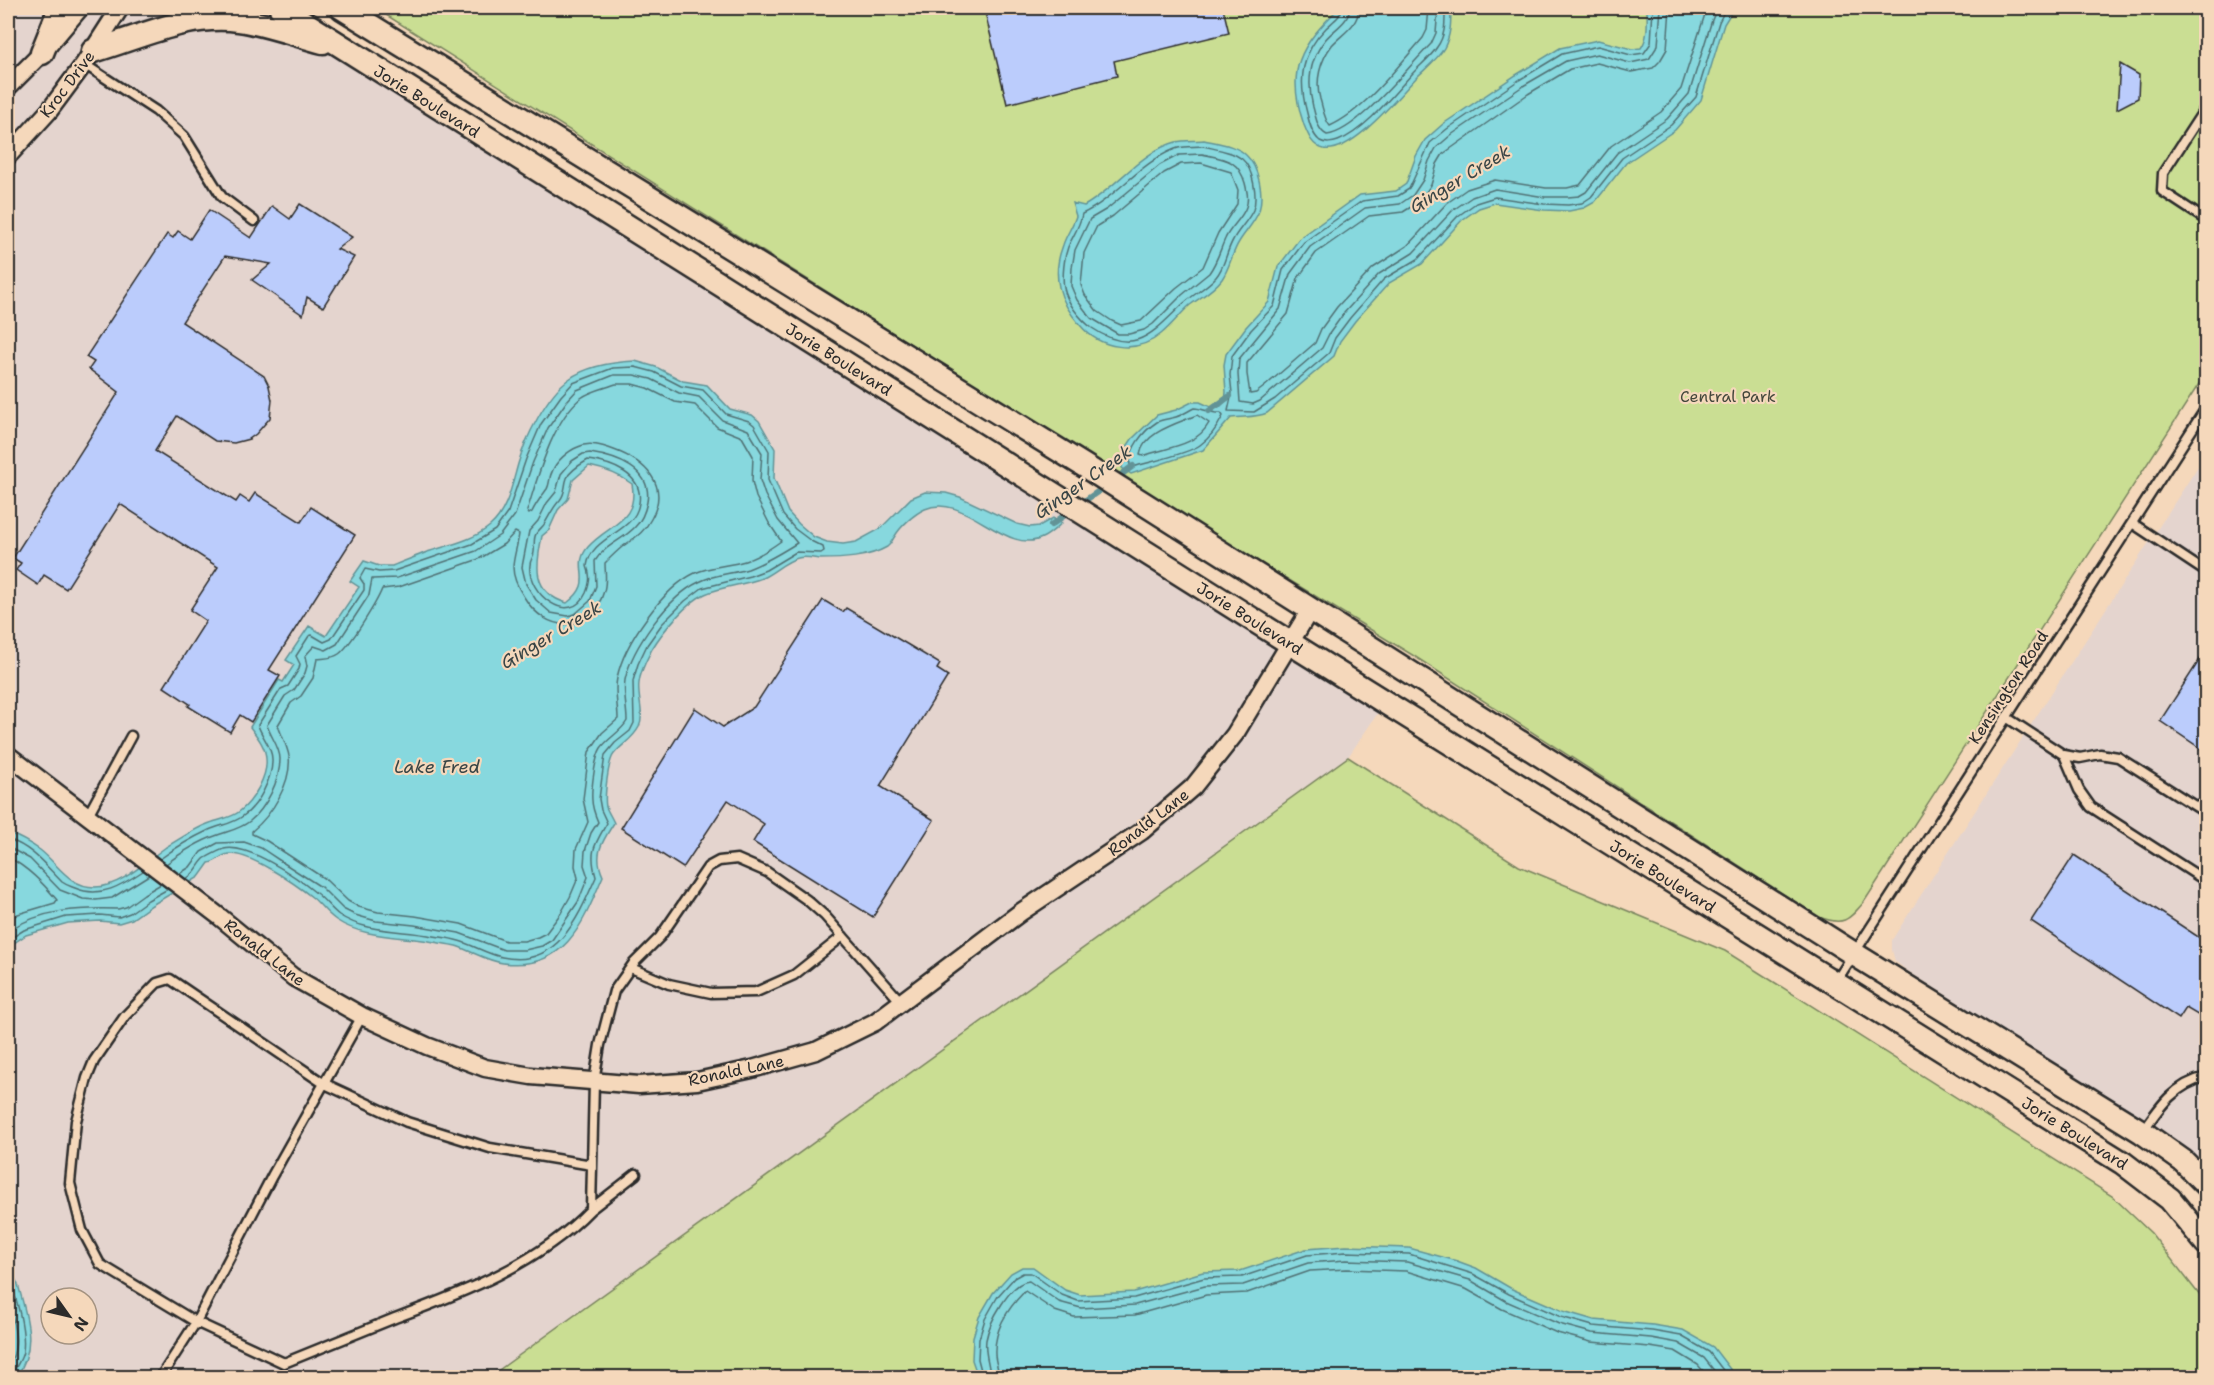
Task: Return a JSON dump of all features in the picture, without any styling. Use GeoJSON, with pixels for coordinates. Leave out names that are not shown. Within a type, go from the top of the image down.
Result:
{"type":"FeatureCollection","features":[{"type":"Feature","properties":{"kind":"main road"},"geometry":{"type":"LineString","coordinates":[[42,53],[60,8]]}},
{"type":"Feature","properties":{"kind":"main road","name":"Jorie Boulevard"},"geometry":{"type":"LineString","coordinates":[[281,8],[1290,643],[2123,1163],[2170,1199],[2206,1243]]}},
{"type":"Feature","properties":{"kind":"main road","name":"Jorie Boulevard"},"geometry":{"type":"LineString","coordinates":[[342,8],[1083,465],[1854,954],[2142,1132],[2183,1161],[2206,1184]]}},
{"type":"Feature","properties":{"kind":"main road"},"geometry":{"type":"LineString","coordinates":[[88,57],[149,31],[184,22],[217,19],[240,20],[342,47]]}},
{"type":"Feature","properties":{"kind":"street"},"geometry":{"type":"LineString","coordinates":[[8,87],[42,53],[80,8]]}},
{"type":"Feature","properties":{"kind":"street","name":"Kroc Drive"},"geometry":{"type":"LineString","coordinates":[[8,156],[49,111],[120,8]]}},
{"type":"Feature","properties":{"kind":"street","name":"Ronald Lane"},"geometry":{"type":"LineString","coordinates":[[8,755],[293,977],[362,1016],[427,1046],[485,1068],[531,1076],[639,1085],[697,1081],[752,1069],[816,1051],[875,1022],[1021,912],[1142,831],[1194,787],[1235,734],[1310,610]]}},
{"type":"Feature","properties":{"kind":"lane"},"geometry":{"type":"LineString","coordinates":[[88,57],[184,136],[222,197],[254,221]]}},
{"type":"Feature","properties":{"kind":"lane"},"geometry":{"type":"LineString","coordinates":[[2206,107],[2163,173],[2162,191],[2206,220]]}},
{"type":"Feature","properties":{"kind":"lane","name":"Kensington Road"},"geometry":{"type":"LineString","coordinates":[[1835,983],[2206,408]]}},
{"type":"Feature","properties":{"kind":"lane"},"geometry":{"type":"LineString","coordinates":[[2132,523],[2206,572]]}},
{"type":"Feature","properties":{"kind":"lane"},"geometry":{"type":"LineString","coordinates":[[2006,717],[2064,755],[2080,758],[2100,754],[2118,757],[2206,813]]}},
{"type":"Feature","properties":{"kind":"lane"},"geometry":{"type":"LineString","coordinates":[[88,816],[131,736]]}},
{"type":"Feature","properties":{"kind":"lane"},"geometry":{"type":"LineString","coordinates":[[2064,755],[2079,790],[2091,807],[2206,880]]}},
{"type":"Feature","properties":{"kind":"lane"},"geometry":{"type":"LineString","coordinates":[[591,1209],[594,1082],[600,1045],[614,991],[631,968],[660,937],[708,867],[719,861],[737,859],[767,872],[807,900],[843,936],[902,1003]]}},
{"type":"Feature","properties":{"kind":"lane"},"geometry":{"type":"LineString","coordinates":[[631,968],[669,984],[711,993],[756,992],[794,975],[843,936]]}},
{"type":"Feature","properties":{"kind":"lane"},"geometry":{"type":"LineString","coordinates":[[592,1166],[490,1148],[407,1122],[323,1083],[170,980],[157,983],[125,1016],[94,1061],[87,1078],[76,1121],[70,1183],[82,1230],[100,1264],[196,1322],[284,1363],[512,1270],[576,1224],[591,1209],[636,1174]]}},
{"type":"Feature","properties":{"kind":"lane"},"geometry":{"type":"LineString","coordinates":[[160,1377],[196,1322],[323,1083],[362,1016]]}},
{"type":"Feature","properties":{"kind":"lane"},"geometry":{"type":"LineString","coordinates":[[2142,1132],[2158,1109],[2176,1090],[2206,1077]]}},
{"type":"Feature","properties":{"kind":"shaded area"},"geometry":{"type":"Polygon","coordinates":[[[8,8],[261,8],[1378,713],[1348,757],[496,1372],[477,1378],[8,1377],[8,8]]]}},
{"type":"Feature","properties":{"kind":"shaded area"},"geometry":{"type":"Polygon","coordinates":[[[2206,454],[2206,1166],[2165,1132],[1906,970],[1895,961],[1892,940],[2206,454]]]}},
{"type":"Feature","properties":{"kind":"green space","name":"Central Park"},"geometry":{"type":"Polygon","coordinates":[[[375,8],[2206,8],[2206,373],[1864,902],[1854,914],[1844,920],[1834,921],[1819,917],[1414,656],[1194,522],[375,8]]]}},
{"type":"Feature","properties":{"kind":"green space"},"geometry":{"type":"Polygon","coordinates":[[[1348,757],[1519,866],[1725,951],[2112,1196],[2151,1233],[2201,1297],[2206,1309],[2206,1378],[477,1378],[496,1372],[1348,757]]]}},
{"type":"Feature","properties":{"kind":"water"},"geometry":{"type":"Polygon","coordinates":[[[1339,8],[1451,8],[1450,28],[1444,48],[1438,56],[1374,122],[1348,143],[1324,149],[1313,143],[1304,125],[1298,106],[1296,74],[1306,47],[1339,8]]]}},
{"type":"Feature","properties":{"kind":"water"},"geometry":{"type":"Polygon","coordinates":[[[1647,8],[1734,8],[1724,24],[1701,100],[1675,130],[1626,163],[1595,202],[1584,208],[1569,211],[1495,203],[1479,208],[1462,220],[1422,264],[1389,283],[1355,321],[1340,341],[1334,356],[1267,413],[1231,418],[1203,450],[1131,474],[1122,468],[1124,451],[1132,439],[1157,415],[1176,410],[1192,402],[1219,408],[1225,402],[1226,354],[1269,302],[1278,267],[1300,238],[1360,195],[1396,191],[1406,184],[1416,156],[1425,140],[1443,124],[1560,48],[1598,40],[1632,49],[1641,48],[1646,34],[1647,8]]]}},
{"type":"Feature","properties":{"kind":"water"},"geometry":{"type":"Polygon","coordinates":[[[1204,140],[1237,149],[1250,160],[1261,189],[1257,215],[1237,246],[1219,283],[1190,305],[1161,334],[1151,341],[1130,347],[1108,344],[1098,339],[1088,333],[1073,316],[1059,288],[1059,256],[1076,216],[1072,203],[1084,206],[1151,153],[1163,147],[1179,141],[1204,140]]]}},
{"type":"Feature","properties":{"kind":"water","name":"Lake Fred"},"geometry":{"type":"Polygon","coordinates":[[[635,361],[656,367],[683,381],[707,385],[730,409],[752,415],[759,421],[775,449],[774,478],[788,512],[814,537],[827,542],[843,544],[856,542],[880,529],[911,498],[925,492],[946,493],[960,497],[1017,524],[1030,527],[1039,526],[1053,518],[1062,523],[1044,537],[1030,541],[1015,539],[1000,533],[955,509],[940,506],[925,509],[908,521],[888,546],[880,551],[846,558],[798,558],[762,578],[705,594],[683,610],[656,642],[648,657],[639,683],[641,722],[634,735],[614,754],[610,764],[606,807],[614,823],[600,848],[599,861],[603,876],[579,927],[557,952],[542,960],[524,964],[503,963],[456,946],[358,930],[336,920],[313,898],[283,877],[257,862],[234,854],[225,855],[209,863],[199,877],[132,919],[119,923],[100,921],[68,923],[26,935],[8,947],[8,833],[40,850],[71,879],[86,886],[95,887],[105,886],[124,878],[188,834],[240,811],[259,788],[266,766],[263,746],[250,727],[279,680],[283,682],[294,665],[286,660],[309,626],[326,636],[359,587],[350,581],[364,561],[379,566],[392,566],[468,539],[490,526],[505,506],[526,442],[553,395],[569,379],[584,371],[635,361]],[[589,466],[573,480],[568,499],[558,510],[549,530],[542,536],[538,557],[542,585],[555,598],[567,603],[580,588],[583,555],[596,539],[626,515],[633,497],[632,484],[606,470],[589,466]]]}},
{"type":"Feature","properties":{"kind":"water"},"geometry":{"type":"Polygon","coordinates":[[[8,1234],[12,1271],[22,1300],[29,1334],[27,1356],[16,1377],[8,1377],[8,1234]]]}},
{"type":"Feature","properties":{"kind":"water"},"geometry":{"type":"Polygon","coordinates":[[[1346,1246],[1409,1248],[1476,1268],[1512,1289],[1563,1311],[1594,1320],[1683,1330],[1713,1347],[1736,1377],[978,1377],[972,1360],[973,1337],[979,1317],[993,1293],[1011,1273],[1022,1267],[1033,1267],[1065,1290],[1080,1295],[1134,1292],[1203,1272],[1240,1271],[1306,1249],[1346,1246]]]}},
{"type":"Feature","properties":{"kind":"building"},"geometry":{"type":"Polygon","coordinates":[[[984,8],[1223,8],[1229,33],[1114,61],[1117,76],[1007,104],[984,8]]]}},
{"type":"Feature","properties":{"kind":"building"},"geometry":{"type":"Polygon","coordinates":[[[2120,64],[2139,75],[2138,98],[2117,109],[2120,64]]]}},
{"type":"Feature","properties":{"kind":"building"},"geometry":{"type":"Polygon","coordinates":[[[300,204],[352,237],[337,249],[354,257],[323,307],[307,297],[303,315],[252,280],[271,264],[225,256],[182,322],[264,376],[272,400],[270,418],[249,439],[234,443],[215,441],[177,416],[155,451],[236,502],[240,496],[249,502],[255,493],[301,522],[311,507],[355,535],[269,670],[280,676],[251,722],[240,715],[230,732],[188,706],[190,704],[164,687],[206,621],[190,610],[218,567],[120,504],[66,589],[44,575],[38,585],[16,570],[21,563],[13,558],[119,392],[89,369],[94,362],[86,357],[167,234],[173,238],[178,231],[190,239],[209,210],[251,238],[272,206],[290,219],[300,204]]]}},
{"type":"Feature","properties":{"kind":"building"},"geometry":{"type":"Polygon","coordinates":[[[823,600],[843,612],[846,608],[940,664],[937,669],[948,676],[880,786],[934,820],[873,917],[753,842],[764,824],[728,800],[683,868],[621,828],[695,708],[723,727],[754,707],[823,600]]]}},
{"type":"Feature","properties":{"kind":"building"},"geometry":{"type":"Polygon","coordinates":[[[2206,650],[2206,752],[2160,721],[2206,650]]]}},
{"type":"Feature","properties":{"kind":"building"},"geometry":{"type":"Polygon","coordinates":[[[2074,855],[2206,942],[2206,977],[2199,989],[2206,994],[2206,1020],[2186,1008],[2179,1019],[2031,921],[2074,855]]]}},
{"type":"Feature","properties":{"kind":"waterway","name":"Ginger Creek"},"geometry":{"type":"LineString","coordinates":[[1209,411],[1230,396]]}},
{"type":"Feature","properties":{"kind":"waterway","name":"Ginger Creek"},"geometry":{"type":"LineString","coordinates":[[1114,480],[1133,466]]}},
{"type":"Feature","properties":{"kind":"waterway","name":"Ginger Creek"},"geometry":{"type":"LineString","coordinates":[[1080,504],[1106,486]]}},
{"type":"Feature","properties":{"kind":"waterway","name":"Ginger Creek"},"geometry":{"type":"LineString","coordinates":[[1051,525],[1072,510]]}}]}
